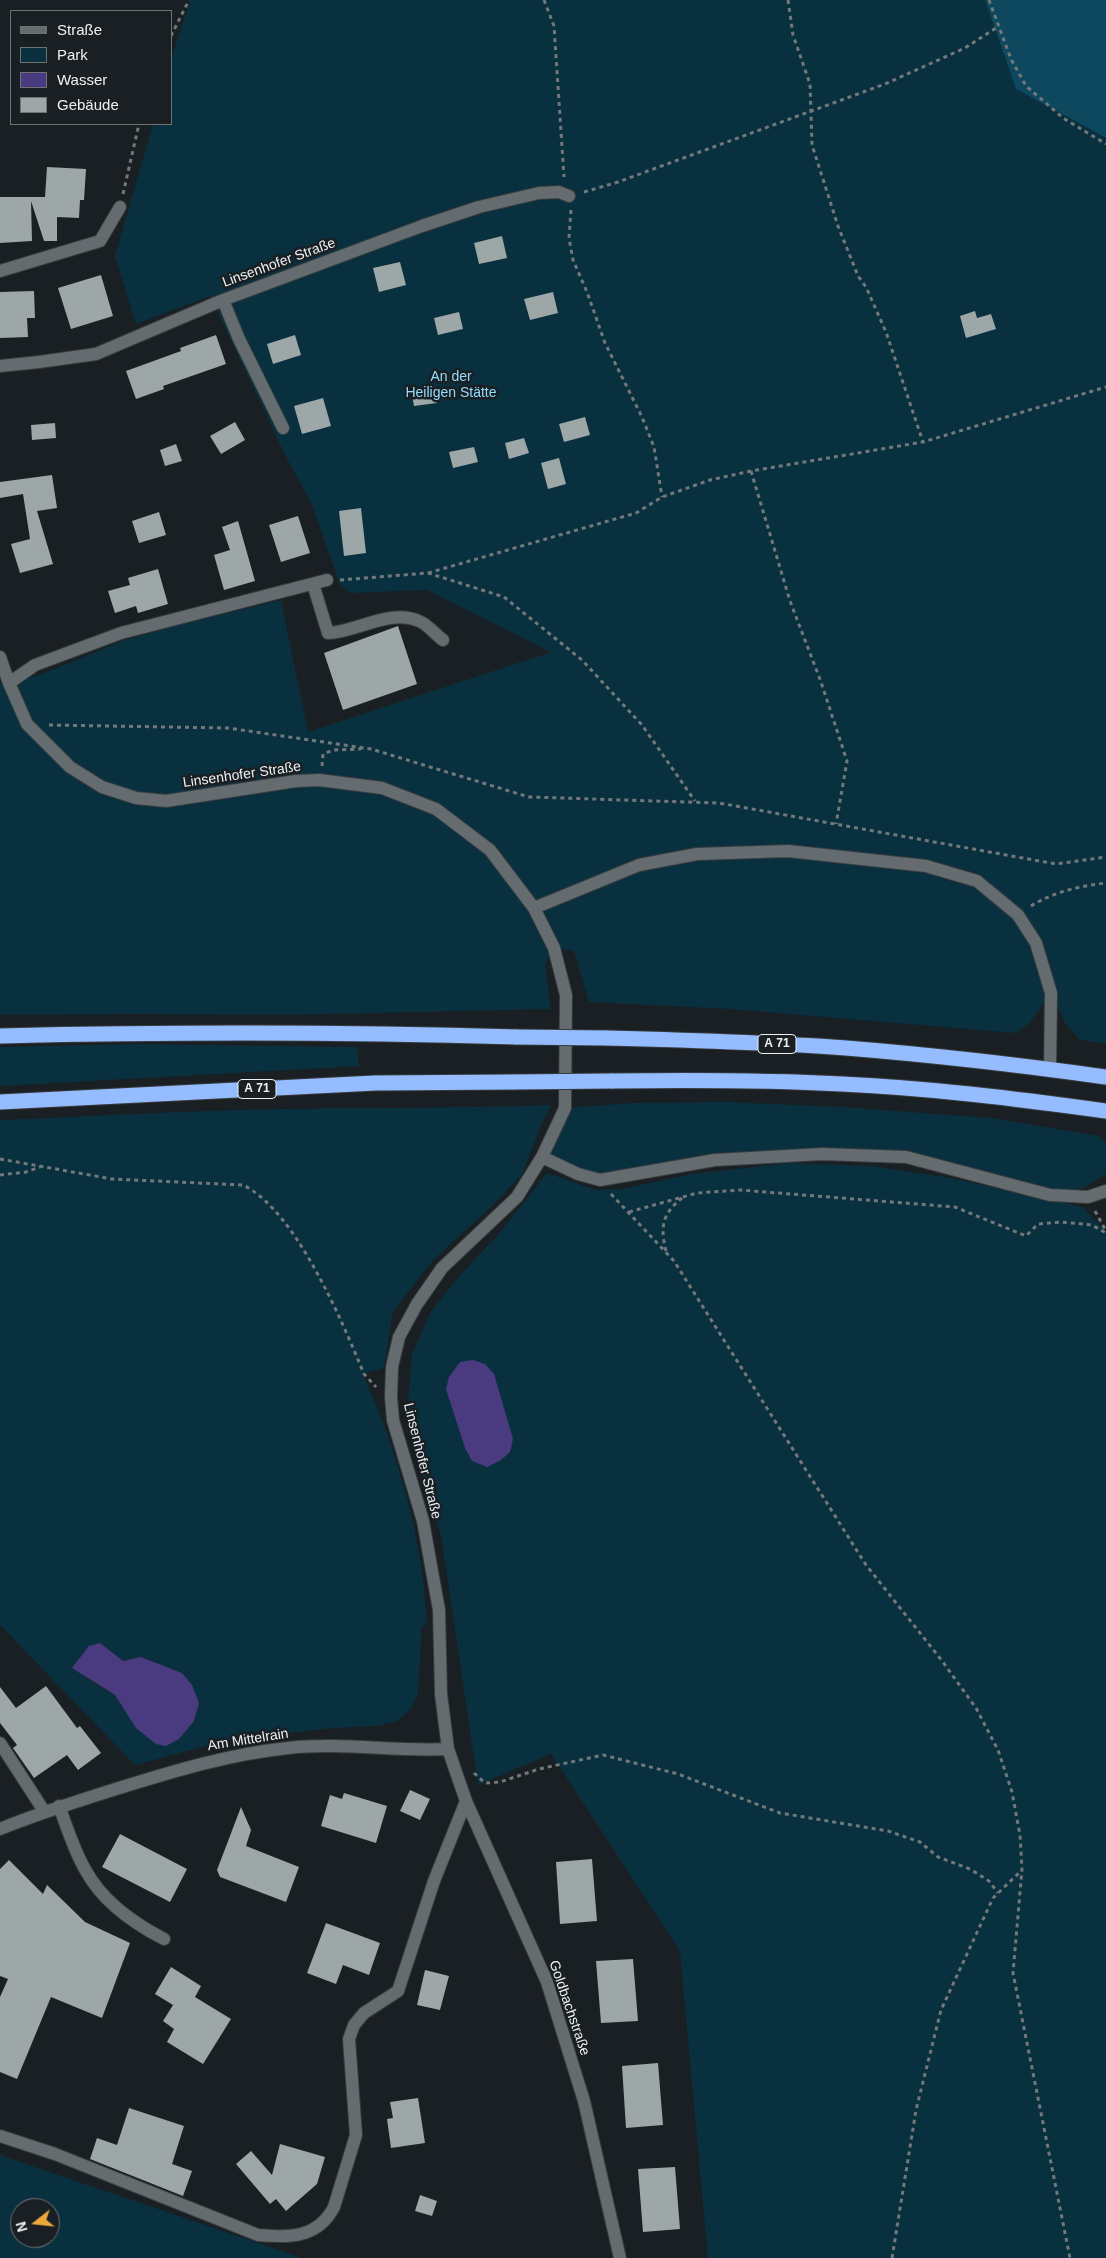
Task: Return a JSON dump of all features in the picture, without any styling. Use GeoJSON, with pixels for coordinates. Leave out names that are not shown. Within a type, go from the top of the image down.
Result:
{"type":"FeatureCollection","features":[{"type":"Feature","properties":{"kind":"highway","name":"A 71"},"geometry":{"type":"LineString","coordinates":[[0,1036],[135,1033],[373,1033],[517,1038],[726,1041],[846,1048],[1050,1069],[1106,1077]]}},
{"type":"Feature","properties":{"kind":"highway","name":"A 71"},"geometry":{"type":"LineString","coordinates":[[0,1102],[375,1083],[726,1080],[842,1084],[989,1096],[1106,1111]]}},
{"type":"Feature","properties":{"kind":"street","name":"Linsenhofer Straße"},"geometry":{"type":"LineString","coordinates":[[0,366],[96,354],[223,300],[368,245],[479,207],[539,193],[558,192],[569,196]]}},
{"type":"Feature","properties":{"kind":"street"},"geometry":{"type":"LineString","coordinates":[[0,271],[12,269],[100,241],[120,207]]}},
{"type":"Feature","properties":{"kind":"street"},"geometry":{"type":"LineString","coordinates":[[223,300],[239,339],[283,428]]}},
{"type":"Feature","properties":{"kind":"street"},"geometry":{"type":"LineString","coordinates":[[4,683],[35,665],[121,633],[327,580]]}},
{"type":"Feature","properties":{"kind":"street"},"geometry":{"type":"LineString","coordinates":[[313,584],[328,633],[341,633],[391,618],[421,622],[443,640]]}},
{"type":"Feature","properties":{"kind":"street","name":"Linsenhofer Straße"},"geometry":{"type":"LineString","coordinates":[[0,657],[4,683],[26,724],[70,767],[102,787],[136,798],[166,801],[296,781],[322,781],[382,788],[436,809],[490,850],[534,908],[554,948],[566,995],[565,1108],[542,1157],[518,1197],[442,1268],[417,1304],[399,1337],[392,1367],[391,1397],[393,1420],[423,1521],[439,1610],[441,1694],[448,1749]]}},
{"type":"Feature","properties":{"kind":"street"},"geometry":{"type":"LineString","coordinates":[[534,908],[639,865],[697,854],[788,851],[926,866],[977,881],[1018,915],[1036,943],[1051,993],[1050,1069]]}},
{"type":"Feature","properties":{"kind":"street"},"geometry":{"type":"LineString","coordinates":[[542,1157],[578,1174],[600,1180],[715,1160],[822,1154],[906,1157],[1050,1195],[1088,1197],[1106,1191]]}},
{"type":"Feature","properties":{"kind":"street"},"geometry":{"type":"LineString","coordinates":[[0,1743],[44,1811]]}},
{"type":"Feature","properties":{"kind":"street","name":"Am Mittelrain"},"geometry":{"type":"LineString","coordinates":[[0,1829],[59,1806],[210,1761],[289,1748],[335,1746],[429,1750],[448,1749]]}},
{"type":"Feature","properties":{"kind":"street","name":"Goldbachstraße"},"geometry":{"type":"LineString","coordinates":[[448,1749],[466,1801],[547,1982],[584,2101],[620,2258]]}},
{"type":"Feature","properties":{"kind":"street"},"geometry":{"type":"LineString","coordinates":[[0,2136],[55,2154],[258,2235],[280,2237],[310,2232],[328,2218],[334,2207],[356,2135],[349,2039],[354,2025],[364,2013],[398,1991],[434,1881],[466,1801]]}},
{"type":"Feature","properties":{"kind":"street"},"geometry":{"type":"LineString","coordinates":[[59,1806],[85,1870],[104,1897],[127,1916],[164,1938]]}},
{"type":"Feature","properties":{"kind":"path"},"geometry":{"type":"LineString","coordinates":[[172,34],[188,0]]}},
{"type":"Feature","properties":{"kind":"path"},"geometry":{"type":"LineString","coordinates":[[544,0],[554,26],[563,170],[571,212],[569,238],[573,260],[588,292],[605,343],[642,417],[654,447],[662,497]]}},
{"type":"Feature","properties":{"kind":"path"},"geometry":{"type":"LineString","coordinates":[[788,0],[794,35],[810,84],[812,145],[838,226],[858,276],[866,287],[886,332],[923,442]]}},
{"type":"Feature","properties":{"kind":"path"},"geometry":{"type":"LineString","coordinates":[[989,0],[1011,59],[1026,86],[1063,118],[1106,144]]}},
{"type":"Feature","properties":{"kind":"path"},"geometry":{"type":"LineString","coordinates":[[569,196],[618,182],[885,84],[965,48],[999,26]]}},
{"type":"Feature","properties":{"kind":"path"},"geometry":{"type":"LineString","coordinates":[[120,207],[126,172],[139,125]]}},
{"type":"Feature","properties":{"kind":"path"},"geometry":{"type":"LineString","coordinates":[[327,580],[428,574],[636,514],[662,497],[710,480],[751,471],[923,442],[1106,387]]}},
{"type":"Feature","properties":{"kind":"path"},"geometry":{"type":"LineString","coordinates":[[751,471],[790,601],[821,682],[847,761],[836,824]]}},
{"type":"Feature","properties":{"kind":"path"},"geometry":{"type":"LineString","coordinates":[[428,574],[504,597],[582,660],[642,725],[695,801]]}},
{"type":"Feature","properties":{"kind":"path"},"geometry":{"type":"LineString","coordinates":[[26,724],[228,728],[371,749],[529,797],[719,803],[1056,864],[1106,857]]}},
{"type":"Feature","properties":{"kind":"path"},"geometry":{"type":"LineString","coordinates":[[322,781],[323,754],[334,750],[371,749]]}},
{"type":"Feature","properties":{"kind":"path"},"geometry":{"type":"LineString","coordinates":[[1018,915],[1039,901],[1079,886],[1106,883]]}},
{"type":"Feature","properties":{"kind":"path"},"geometry":{"type":"LineString","coordinates":[[0,1159],[112,1179],[243,1185],[254,1191],[284,1223],[313,1265],[364,1374],[381,1393],[391,1397]]}},
{"type":"Feature","properties":{"kind":"path"},"geometry":{"type":"LineString","coordinates":[[0,1175],[26,1172],[40,1167]]}},
{"type":"Feature","properties":{"kind":"path"},"geometry":{"type":"LineString","coordinates":[[600,1180],[616,1201],[629,1212],[674,1261],[866,1565],[976,1708],[998,1750],[1012,1792],[1020,1834],[1022,1870],[1014,1972],[1070,2258]]}},
{"type":"Feature","properties":{"kind":"path"},"geometry":{"type":"LineString","coordinates":[[629,1212],[684,1196],[740,1190],[956,1207],[1026,1236],[1038,1224],[1061,1222],[1092,1225],[1106,1232]]}},
{"type":"Feature","properties":{"kind":"path"},"geometry":{"type":"LineString","coordinates":[[666,1252],[662,1233],[665,1218],[671,1206],[684,1196]]}},
{"type":"Feature","properties":{"kind":"path"},"geometry":{"type":"LineString","coordinates":[[1088,1197],[1106,1232]]}},
{"type":"Feature","properties":{"kind":"path"},"geometry":{"type":"LineString","coordinates":[[473,1772],[486,1784],[500,1782],[539,1769],[603,1755],[678,1774],[780,1813],[888,1831],[920,1842],[938,1857],[970,1869],[989,1882],[998,1893]]}},
{"type":"Feature","properties":{"kind":"path"},"geometry":{"type":"LineString","coordinates":[[892,2258],[916,2110],[942,2010],[993,1898],[1022,1870]]}},
{"type":"Feature","properties":{"kind":"green space","name":"An der Heiligen Stätte"},"geometry":{"type":"Polygon","coordinates":[[[190,0],[985,0],[1016,89],[1106,138],[1106,1044],[1080,1040],[1065,1023],[1051,993],[1029,1024],[1015,1033],[730,1009],[589,1002],[574,951],[554,948],[545,965],[551,1009],[287,1015],[0,1015],[0,683],[13,682],[45,673],[112,645],[145,634],[281,600],[308,732],[551,652],[427,590],[349,593],[340,585],[312,505],[284,453],[210,296],[136,324],[115,256],[153,125],[172,125],[172,57],[190,0]]]}},
{"type":"Feature","properties":{"kind":"green space"},"geometry":{"type":"Polygon","coordinates":[[[140,1044],[357,1047],[359,1066],[0,1086],[0,1047],[140,1044]]]}},
{"type":"Feature","properties":{"kind":"green space"},"geometry":{"type":"Polygon","coordinates":[[[726,1102],[842,1107],[992,1118],[1099,1136],[1106,1143],[1106,1174],[1084,1188],[1050,1195],[906,1157],[715,1160],[600,1180],[542,1157],[565,1108],[633,1103],[726,1102]]]}},
{"type":"Feature","properties":{"kind":"green space"},"geometry":{"type":"Polygon","coordinates":[[[551,1105],[522,1175],[490,1208],[433,1260],[393,1312],[384,1368],[363,1374],[398,1466],[411,1514],[421,1564],[427,1625],[422,1626],[418,1693],[411,1709],[397,1721],[378,1726],[332,1728],[232,1739],[135,1765],[0,1625],[0,1120],[238,1110],[551,1105]],[[112,1654],[86,1678],[115,1695],[124,1709],[179,1739],[194,1721],[182,1673],[141,1657],[123,1661],[112,1654]]]}},
{"type":"Feature","properties":{"kind":"green space"},"geometry":{"type":"Polygon","coordinates":[[[790,1163],[872,1166],[951,1178],[1083,1207],[1106,1232],[1106,2258],[708,2258],[680,1951],[551,1754],[478,1785],[441,1535],[419,1465],[408,1403],[412,1355],[430,1313],[459,1276],[496,1237],[547,1173],[596,1190],[622,1189],[691,1174],[790,1163]]]}},
{"type":"Feature","properties":{"kind":"green space"},"geometry":{"type":"Polygon","coordinates":[[[0,2155],[302,2258],[0,2258],[0,2155]]]}},
{"type":"Feature","properties":{"kind":"shaded area"},"geometry":{"type":"Polygon","coordinates":[[[985,0],[1106,0],[1106,138],[1016,89],[985,0]]]}},
{"type":"Feature","properties":{"kind":"water"},"geometry":{"type":"Polygon","coordinates":[[[473,1360],[485,1364],[494,1374],[513,1439],[510,1452],[501,1460],[487,1467],[472,1461],[465,1448],[446,1389],[449,1377],[460,1362],[473,1360]]]}},
{"type":"Feature","properties":{"kind":"water"},"geometry":{"type":"Polygon","coordinates":[[[100,1643],[123,1661],[141,1657],[182,1673],[192,1685],[199,1703],[194,1721],[179,1739],[166,1746],[156,1744],[136,1728],[115,1695],[72,1668],[89,1646],[100,1643]]]}},
{"type":"Feature","properties":{"kind":"building"},"geometry":{"type":"Polygon","coordinates":[[[47,167],[86,169],[84,200],[80,200],[79,218],[57,217],[57,241],[44,241],[31,201],[32,241],[0,243],[0,197],[45,197],[47,167]]]}},
{"type":"Feature","properties":{"kind":"building"},"geometry":{"type":"Polygon","coordinates":[[[502,236],[507,258],[479,264],[474,243],[502,236]]]}},
{"type":"Feature","properties":{"kind":"building"},"geometry":{"type":"Polygon","coordinates":[[[400,262],[406,285],[379,292],[373,268],[400,262]]]}},
{"type":"Feature","properties":{"kind":"building"},"geometry":{"type":"Polygon","coordinates":[[[101,275],[113,316],[71,329],[58,288],[101,275]]]}},
{"type":"Feature","properties":{"kind":"building"},"geometry":{"type":"Polygon","coordinates":[[[34,291],[35,318],[27,318],[28,337],[0,338],[0,292],[34,291]]]}},
{"type":"Feature","properties":{"kind":"building"},"geometry":{"type":"Polygon","coordinates":[[[553,292],[558,313],[530,320],[524,299],[553,292]]]}},
{"type":"Feature","properties":{"kind":"building"},"geometry":{"type":"Polygon","coordinates":[[[975,311],[977,318],[991,314],[996,329],[966,338],[960,316],[975,311]]]}},
{"type":"Feature","properties":{"kind":"building"},"geometry":{"type":"Polygon","coordinates":[[[459,312],[463,329],[438,335],[434,318],[459,312]]]}},
{"type":"Feature","properties":{"kind":"building"},"geometry":{"type":"Polygon","coordinates":[[[216,335],[226,364],[163,386],[164,389],[136,399],[126,371],[181,351],[180,348],[216,335]]]}},
{"type":"Feature","properties":{"kind":"building"},"geometry":{"type":"Polygon","coordinates":[[[295,335],[301,355],[273,364],[267,344],[295,335]]]}},
{"type":"Feature","properties":{"kind":"building"},"geometry":{"type":"Polygon","coordinates":[[[434,385],[437,403],[414,406],[411,389],[434,385]]]}},
{"type":"Feature","properties":{"kind":"building"},"geometry":{"type":"Polygon","coordinates":[[[323,398],[331,426],[302,434],[294,406],[323,398]]]}},
{"type":"Feature","properties":{"kind":"building"},"geometry":{"type":"Polygon","coordinates":[[[585,417],[590,435],[564,442],[559,424],[585,417]]]}},
{"type":"Feature","properties":{"kind":"building"},"geometry":{"type":"Polygon","coordinates":[[[235,422],[245,440],[221,454],[210,436],[235,422]]]}},
{"type":"Feature","properties":{"kind":"building"},"geometry":{"type":"Polygon","coordinates":[[[55,423],[56,438],[32,440],[31,425],[55,423]]]}},
{"type":"Feature","properties":{"kind":"building"},"geometry":{"type":"Polygon","coordinates":[[[524,438],[529,453],[509,459],[505,443],[524,438]]]}},
{"type":"Feature","properties":{"kind":"building"},"geometry":{"type":"Polygon","coordinates":[[[176,444],[182,461],[165,466],[160,450],[176,444]]]}},
{"type":"Feature","properties":{"kind":"building"},"geometry":{"type":"Polygon","coordinates":[[[474,447],[478,462],[453,468],[449,452],[474,447]]]}},
{"type":"Feature","properties":{"kind":"building"},"geometry":{"type":"Polygon","coordinates":[[[559,458],[566,484],[548,489],[541,463],[559,458]]]}},
{"type":"Feature","properties":{"kind":"building"},"geometry":{"type":"Polygon","coordinates":[[[52,475],[57,508],[37,511],[53,564],[20,573],[11,544],[30,539],[23,494],[0,498],[0,482],[52,475]]]}},
{"type":"Feature","properties":{"kind":"building"},"geometry":{"type":"Polygon","coordinates":[[[361,508],[366,553],[344,556],[339,511],[361,508]]]}},
{"type":"Feature","properties":{"kind":"building"},"geometry":{"type":"Polygon","coordinates":[[[159,512],[166,535],[139,543],[132,521],[159,512]]]}},
{"type":"Feature","properties":{"kind":"building"},"geometry":{"type":"Polygon","coordinates":[[[298,516],[310,553],[281,562],[269,525],[298,516]]]}},
{"type":"Feature","properties":{"kind":"building"},"geometry":{"type":"Polygon","coordinates":[[[238,521],[255,581],[224,590],[214,555],[230,550],[222,527],[238,521]]]}},
{"type":"Feature","properties":{"kind":"building"},"geometry":{"type":"Polygon","coordinates":[[[158,569],[168,604],[138,613],[136,606],[115,613],[108,591],[130,585],[128,578],[158,569]]]}},
{"type":"Feature","properties":{"kind":"building"},"geometry":{"type":"Polygon","coordinates":[[[398,626],[417,684],[343,710],[324,653],[398,626]]]}},
{"type":"Feature","properties":{"kind":"building"},"geometry":{"type":"Polygon","coordinates":[[[46,1686],[77,1728],[80,1726],[101,1753],[78,1770],[67,1755],[34,1778],[13,1748],[17,1745],[0,1723],[0,1687],[16,1708],[46,1686]]]}},
{"type":"Feature","properties":{"kind":"building"},"geometry":{"type":"Polygon","coordinates":[[[410,1790],[430,1799],[420,1820],[400,1811],[410,1790]]]}},
{"type":"Feature","properties":{"kind":"building"},"geometry":{"type":"Polygon","coordinates":[[[344,1793],[387,1806],[376,1843],[321,1826],[330,1795],[342,1799],[344,1793]]]}},
{"type":"Feature","properties":{"kind":"building"},"geometry":{"type":"Polygon","coordinates":[[[241,1807],[251,1830],[246,1846],[299,1867],[286,1902],[220,1877],[217,1870],[241,1807]]]}},
{"type":"Feature","properties":{"kind":"building"},"geometry":{"type":"Polygon","coordinates":[[[120,1834],[187,1869],[170,1902],[102,1867],[120,1834]]]}},
{"type":"Feature","properties":{"kind":"building"},"geometry":{"type":"Polygon","coordinates":[[[592,1859],[597,1921],[560,1924],[556,1862],[592,1859]]]}},
{"type":"Feature","properties":{"kind":"building"},"geometry":{"type":"Polygon","coordinates":[[[9,1860],[43,1894],[47,1885],[85,1922],[130,1943],[102,2018],[51,1997],[17,2079],[0,2072],[0,1997],[8,1979],[0,1976],[0,1869],[9,1860]]]}},
{"type":"Feature","properties":{"kind":"building"},"geometry":{"type":"Polygon","coordinates":[[[326,1923],[380,1943],[369,1975],[343,1965],[336,1984],[307,1973],[326,1923]]]}},
{"type":"Feature","properties":{"kind":"building"},"geometry":{"type":"Polygon","coordinates":[[[633,1959],[638,2021],[601,2023],[596,1961],[633,1959]]]}},
{"type":"Feature","properties":{"kind":"building"},"geometry":{"type":"Polygon","coordinates":[[[171,1967],[201,1986],[195,1997],[231,2019],[203,2064],[167,2042],[174,2029],[163,2021],[173,2005],[155,1994],[171,1967]]]}},
{"type":"Feature","properties":{"kind":"building"},"geometry":{"type":"Polygon","coordinates":[[[425,1970],[449,1976],[440,2010],[417,2005],[425,1970]]]}},
{"type":"Feature","properties":{"kind":"building"},"geometry":{"type":"Polygon","coordinates":[[[658,2063],[663,2125],[626,2128],[622,2066],[658,2063]]]}},
{"type":"Feature","properties":{"kind":"building"},"geometry":{"type":"Polygon","coordinates":[[[418,2098],[425,2143],[391,2148],[387,2119],[393,2118],[390,2102],[418,2098]]]}},
{"type":"Feature","properties":{"kind":"building"},"geometry":{"type":"Polygon","coordinates":[[[129,2108],[184,2126],[172,2164],[192,2171],[183,2196],[90,2159],[97,2138],[117,2145],[129,2108]]]}},
{"type":"Feature","properties":{"kind":"building"},"geometry":{"type":"Polygon","coordinates":[[[280,2144],[325,2157],[317,2184],[286,2211],[276,2199],[270,2204],[236,2164],[251,2151],[272,2175],[280,2144]]]}},
{"type":"Feature","properties":{"kind":"building"},"geometry":{"type":"Polygon","coordinates":[[[675,2167],[680,2229],[643,2232],[638,2169],[675,2167]]]}},
{"type":"Feature","properties":{"kind":"building"},"geometry":{"type":"Polygon","coordinates":[[[420,2195],[437,2201],[432,2216],[415,2211],[420,2195]]]}}]}
